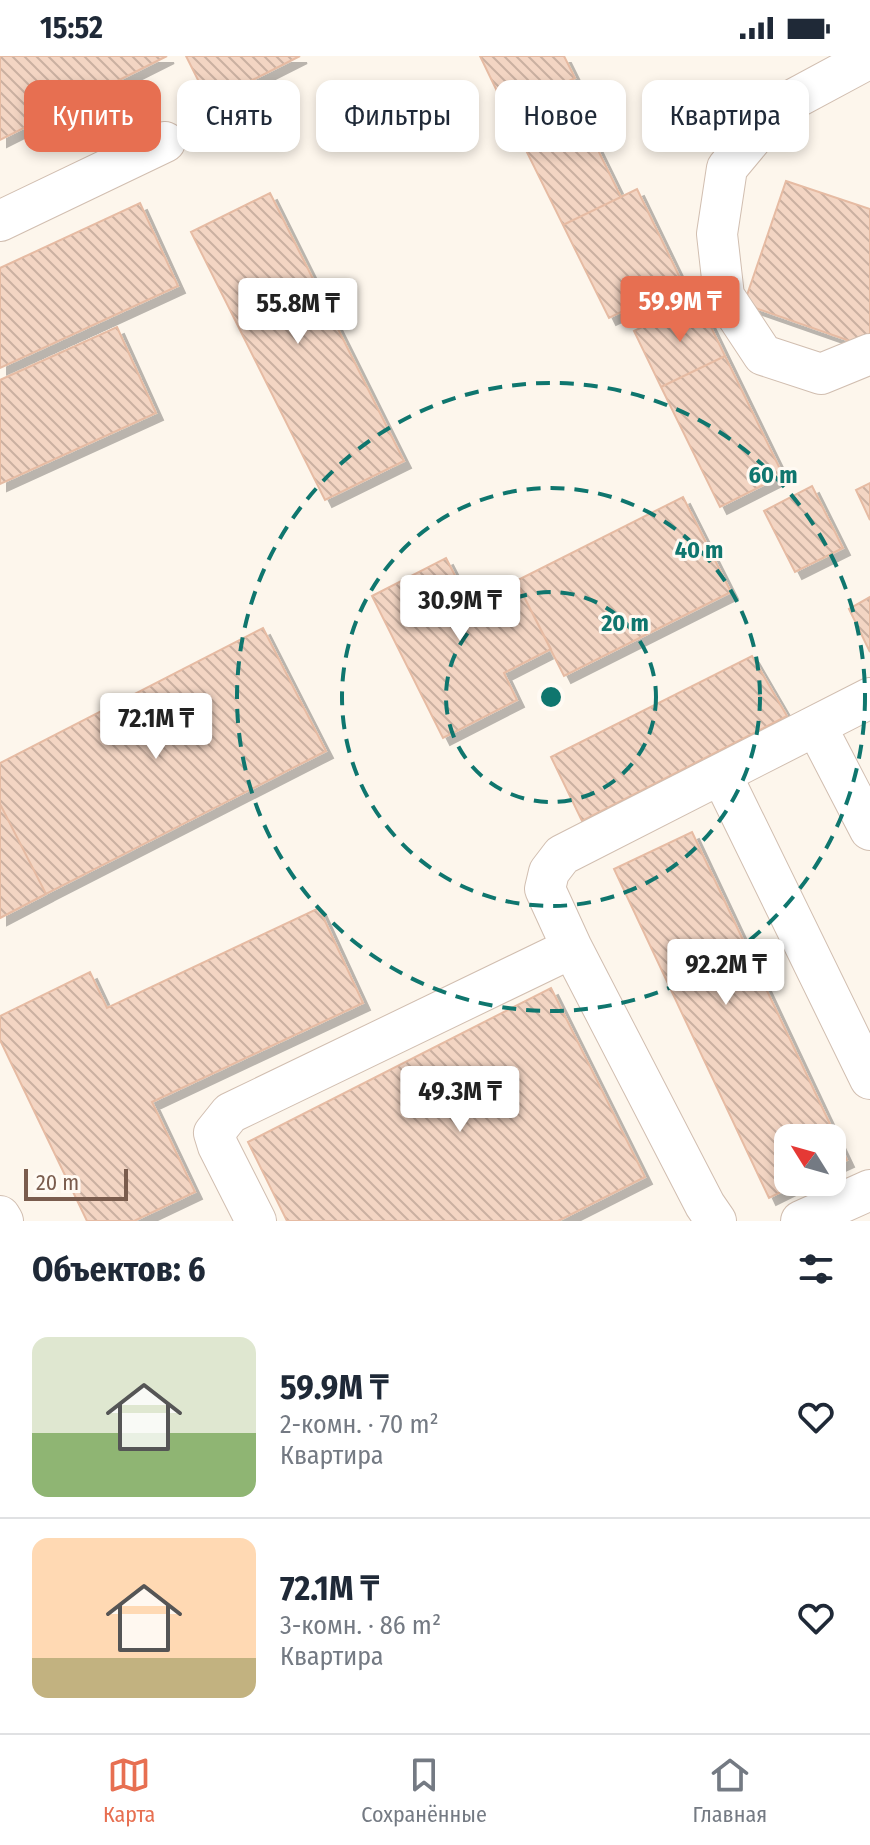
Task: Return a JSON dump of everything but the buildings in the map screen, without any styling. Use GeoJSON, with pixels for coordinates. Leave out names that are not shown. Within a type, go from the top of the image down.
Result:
{"type":"FeatureCollection","features":[{"type":"Feature","properties":{"kind":"street"},"geometry":{"type":"LineString","coordinates":[[870,58],[777,108],[727,168],[717,234],[724,296],[763,355],[821,374],[870,354]]}},
{"type":"Feature","properties":{"kind":"street"},"geometry":{"type":"LineString","coordinates":[[0,221],[165,142]]}},
{"type":"Feature","properties":{"kind":"street"},"geometry":{"type":"LineString","coordinates":[[716,1221],[572,948],[545,889],[549,872],[562,855],[870,698]]}},
{"type":"Feature","properties":{"kind":"street"},"geometry":{"type":"LineString","coordinates":[[816,726],[870,830]]}},
{"type":"Feature","properties":{"kind":"street"},"geometry":{"type":"LineString","coordinates":[[721,774],[870,1079]]}},
{"type":"Feature","properties":{"kind":"street"},"geometry":{"type":"LineString","coordinates":[[256,1221],[214,1133],[230,1113],[572,948]]}},
{"type":"Feature","properties":{"kind":"street"},"geometry":{"type":"LineString","coordinates":[[801,1221],[870,1190]]}}]}
